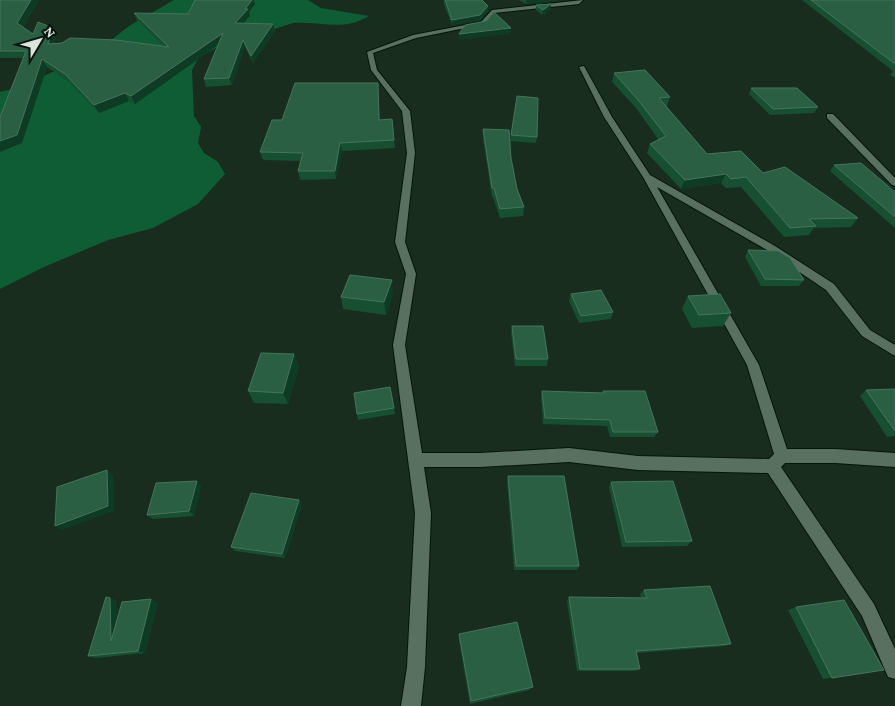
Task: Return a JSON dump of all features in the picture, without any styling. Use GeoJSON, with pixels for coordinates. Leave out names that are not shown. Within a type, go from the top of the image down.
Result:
{"type":"FeatureCollection","features":[{"type":"Feature","properties":{"kind":"street"},"geometry":{"type":"LineString","coordinates":[[411,706],[416,667],[423,513],[399,345],[411,274],[400,242],[411,153],[406,111],[374,70],[370,52],[415,36],[483,23],[492,12],[579,2],[580,0]]}},
{"type":"Feature","properties":{"kind":"street"},"geometry":{"type":"LineString","coordinates":[[582,67],[608,117],[647,177],[753,365],[777,461],[868,610],[895,670]]}},
{"type":"Feature","properties":{"kind":"street"},"geometry":{"type":"LineString","coordinates":[[830,116],[895,184]]}},
{"type":"Feature","properties":{"kind":"street"},"geometry":{"type":"LineString","coordinates":[[647,177],[771,248],[830,287],[866,333],[895,351]]}},
{"type":"Feature","properties":{"kind":"street"},"geometry":{"type":"LineString","coordinates":[[415,460],[480,460],[569,455],[677,465],[744,467],[777,461],[835,456],[895,460]]}},
{"type":"Feature","properties":{"kind":"green space"},"geometry":{"type":"Polygon","coordinates":[[[174,0],[308,0],[321,8],[369,16],[350,24],[341,25],[293,23],[218,47],[199,57],[192,70],[194,116],[201,127],[198,143],[204,153],[218,162],[225,174],[198,204],[153,228],[108,240],[44,267],[0,289],[0,92],[13,89],[71,64],[105,45],[129,26],[174,0]]]}},
{"type":"Feature","properties":{"kind":"building"},"geometry":{"type":"Polygon","coordinates":[[[0,0],[31,0],[17,23],[33,34],[38,22],[53,28],[48,44],[62,43],[70,38],[116,40],[169,47],[134,13],[188,14],[195,0],[252,0],[245,9],[248,9],[235,23],[273,24],[251,56],[243,40],[229,78],[204,79],[223,33],[131,96],[125,93],[94,105],[65,74],[42,59],[17,135],[0,141],[0,117],[26,51],[0,51],[0,0]]]}},
{"type":"Feature","properties":{"kind":"building"},"geometry":{"type":"Polygon","coordinates":[[[445,0],[482,0],[488,6],[480,15],[452,20],[445,0]]]}},
{"type":"Feature","properties":{"kind":"building"},"geometry":{"type":"Polygon","coordinates":[[[811,0],[895,0],[895,64],[811,0]]]}},
{"type":"Feature","properties":{"kind":"building"},"geometry":{"type":"Polygon","coordinates":[[[551,4],[543,10],[536,5],[551,4]]]}},
{"type":"Feature","properties":{"kind":"building"},"geometry":{"type":"Polygon","coordinates":[[[494,12],[511,28],[459,34],[465,25],[486,21],[494,12]]]}},
{"type":"Feature","properties":{"kind":"building"},"geometry":{"type":"Polygon","coordinates":[[[645,70],[670,97],[659,98],[707,154],[741,151],[763,173],[785,167],[858,218],[809,219],[816,226],[790,228],[746,177],[731,179],[726,174],[685,180],[650,144],[666,136],[614,73],[645,70]]]}},
{"type":"Feature","properties":{"kind":"building"},"geometry":{"type":"Polygon","coordinates":[[[295,83],[378,83],[379,120],[392,119],[394,140],[340,143],[335,171],[298,171],[303,153],[260,152],[272,120],[282,120],[295,83]]]}},
{"type":"Feature","properties":{"kind":"building"},"geometry":{"type":"Polygon","coordinates":[[[751,88],[797,88],[818,107],[773,109],[751,88]]]}},
{"type":"Feature","properties":{"kind":"building"},"geometry":{"type":"Polygon","coordinates":[[[517,96],[538,98],[537,137],[511,135],[517,96]]]}},
{"type":"Feature","properties":{"kind":"building"},"geometry":{"type":"Polygon","coordinates":[[[483,129],[509,130],[511,158],[517,189],[524,207],[500,209],[494,188],[492,188],[483,129]]]}},
{"type":"Feature","properties":{"kind":"building"},"geometry":{"type":"Polygon","coordinates":[[[861,163],[895,192],[895,217],[834,165],[861,163]]]}},
{"type":"Feature","properties":{"kind":"building"},"geometry":{"type":"Polygon","coordinates":[[[748,250],[778,251],[790,258],[804,280],[765,279],[748,250]]]}},
{"type":"Feature","properties":{"kind":"building"},"geometry":{"type":"Polygon","coordinates":[[[350,275],[392,280],[384,302],[341,297],[350,275]]]}},
{"type":"Feature","properties":{"kind":"building"},"geometry":{"type":"Polygon","coordinates":[[[601,290],[613,312],[581,316],[571,294],[601,290]]]}},
{"type":"Feature","properties":{"kind":"building"},"geometry":{"type":"Polygon","coordinates":[[[720,294],[731,313],[699,315],[688,296],[720,294]]]}},
{"type":"Feature","properties":{"kind":"building"},"geometry":{"type":"Polygon","coordinates":[[[512,326],[543,326],[548,359],[516,359],[512,326]]]}},
{"type":"Feature","properties":{"kind":"building"},"geometry":{"type":"Polygon","coordinates":[[[261,353],[294,354],[283,393],[248,391],[261,353]]]}},
{"type":"Feature","properties":{"kind":"building"},"geometry":{"type":"Polygon","coordinates":[[[390,387],[394,408],[357,414],[354,393],[390,387]]]}},
{"type":"Feature","properties":{"kind":"building"},"geometry":{"type":"Polygon","coordinates":[[[895,389],[895,431],[866,390],[895,389]]]}},
{"type":"Feature","properties":{"kind":"building"},"geometry":{"type":"Polygon","coordinates":[[[542,391],[604,393],[603,391],[645,391],[658,432],[613,432],[610,420],[545,418],[542,391]]]}},
{"type":"Feature","properties":{"kind":"building"},"geometry":{"type":"Polygon","coordinates":[[[107,470],[108,506],[55,526],[57,487],[107,470]]]}},
{"type":"Feature","properties":{"kind":"building"},"geometry":{"type":"Polygon","coordinates":[[[508,476],[564,476],[579,566],[516,566],[508,476]]]}},
{"type":"Feature","properties":{"kind":"building"},"geometry":{"type":"Polygon","coordinates":[[[197,481],[189,511],[147,515],[156,483],[197,481]]]}},
{"type":"Feature","properties":{"kind":"building"},"geometry":{"type":"Polygon","coordinates":[[[673,481],[692,541],[626,542],[611,482],[673,481]]]}},
{"type":"Feature","properties":{"kind":"building"},"geometry":{"type":"Polygon","coordinates":[[[251,493],[299,500],[282,554],[231,547],[251,493]]]}},
{"type":"Feature","properties":{"kind":"building"},"geometry":{"type":"Polygon","coordinates":[[[710,586],[731,644],[636,651],[640,669],[580,669],[569,597],[647,598],[644,590],[710,586]]]}},
{"type":"Feature","properties":{"kind":"building"},"geometry":{"type":"Polygon","coordinates":[[[106,597],[110,598],[111,641],[122,602],[151,599],[138,651],[88,656],[106,597]]]}},
{"type":"Feature","properties":{"kind":"building"},"geometry":{"type":"Polygon","coordinates":[[[844,600],[884,670],[832,678],[796,607],[844,600]]]}},
{"type":"Feature","properties":{"kind":"building"},"geometry":{"type":"Polygon","coordinates":[[[517,622],[533,687],[471,701],[459,634],[517,622]]]}}]}
